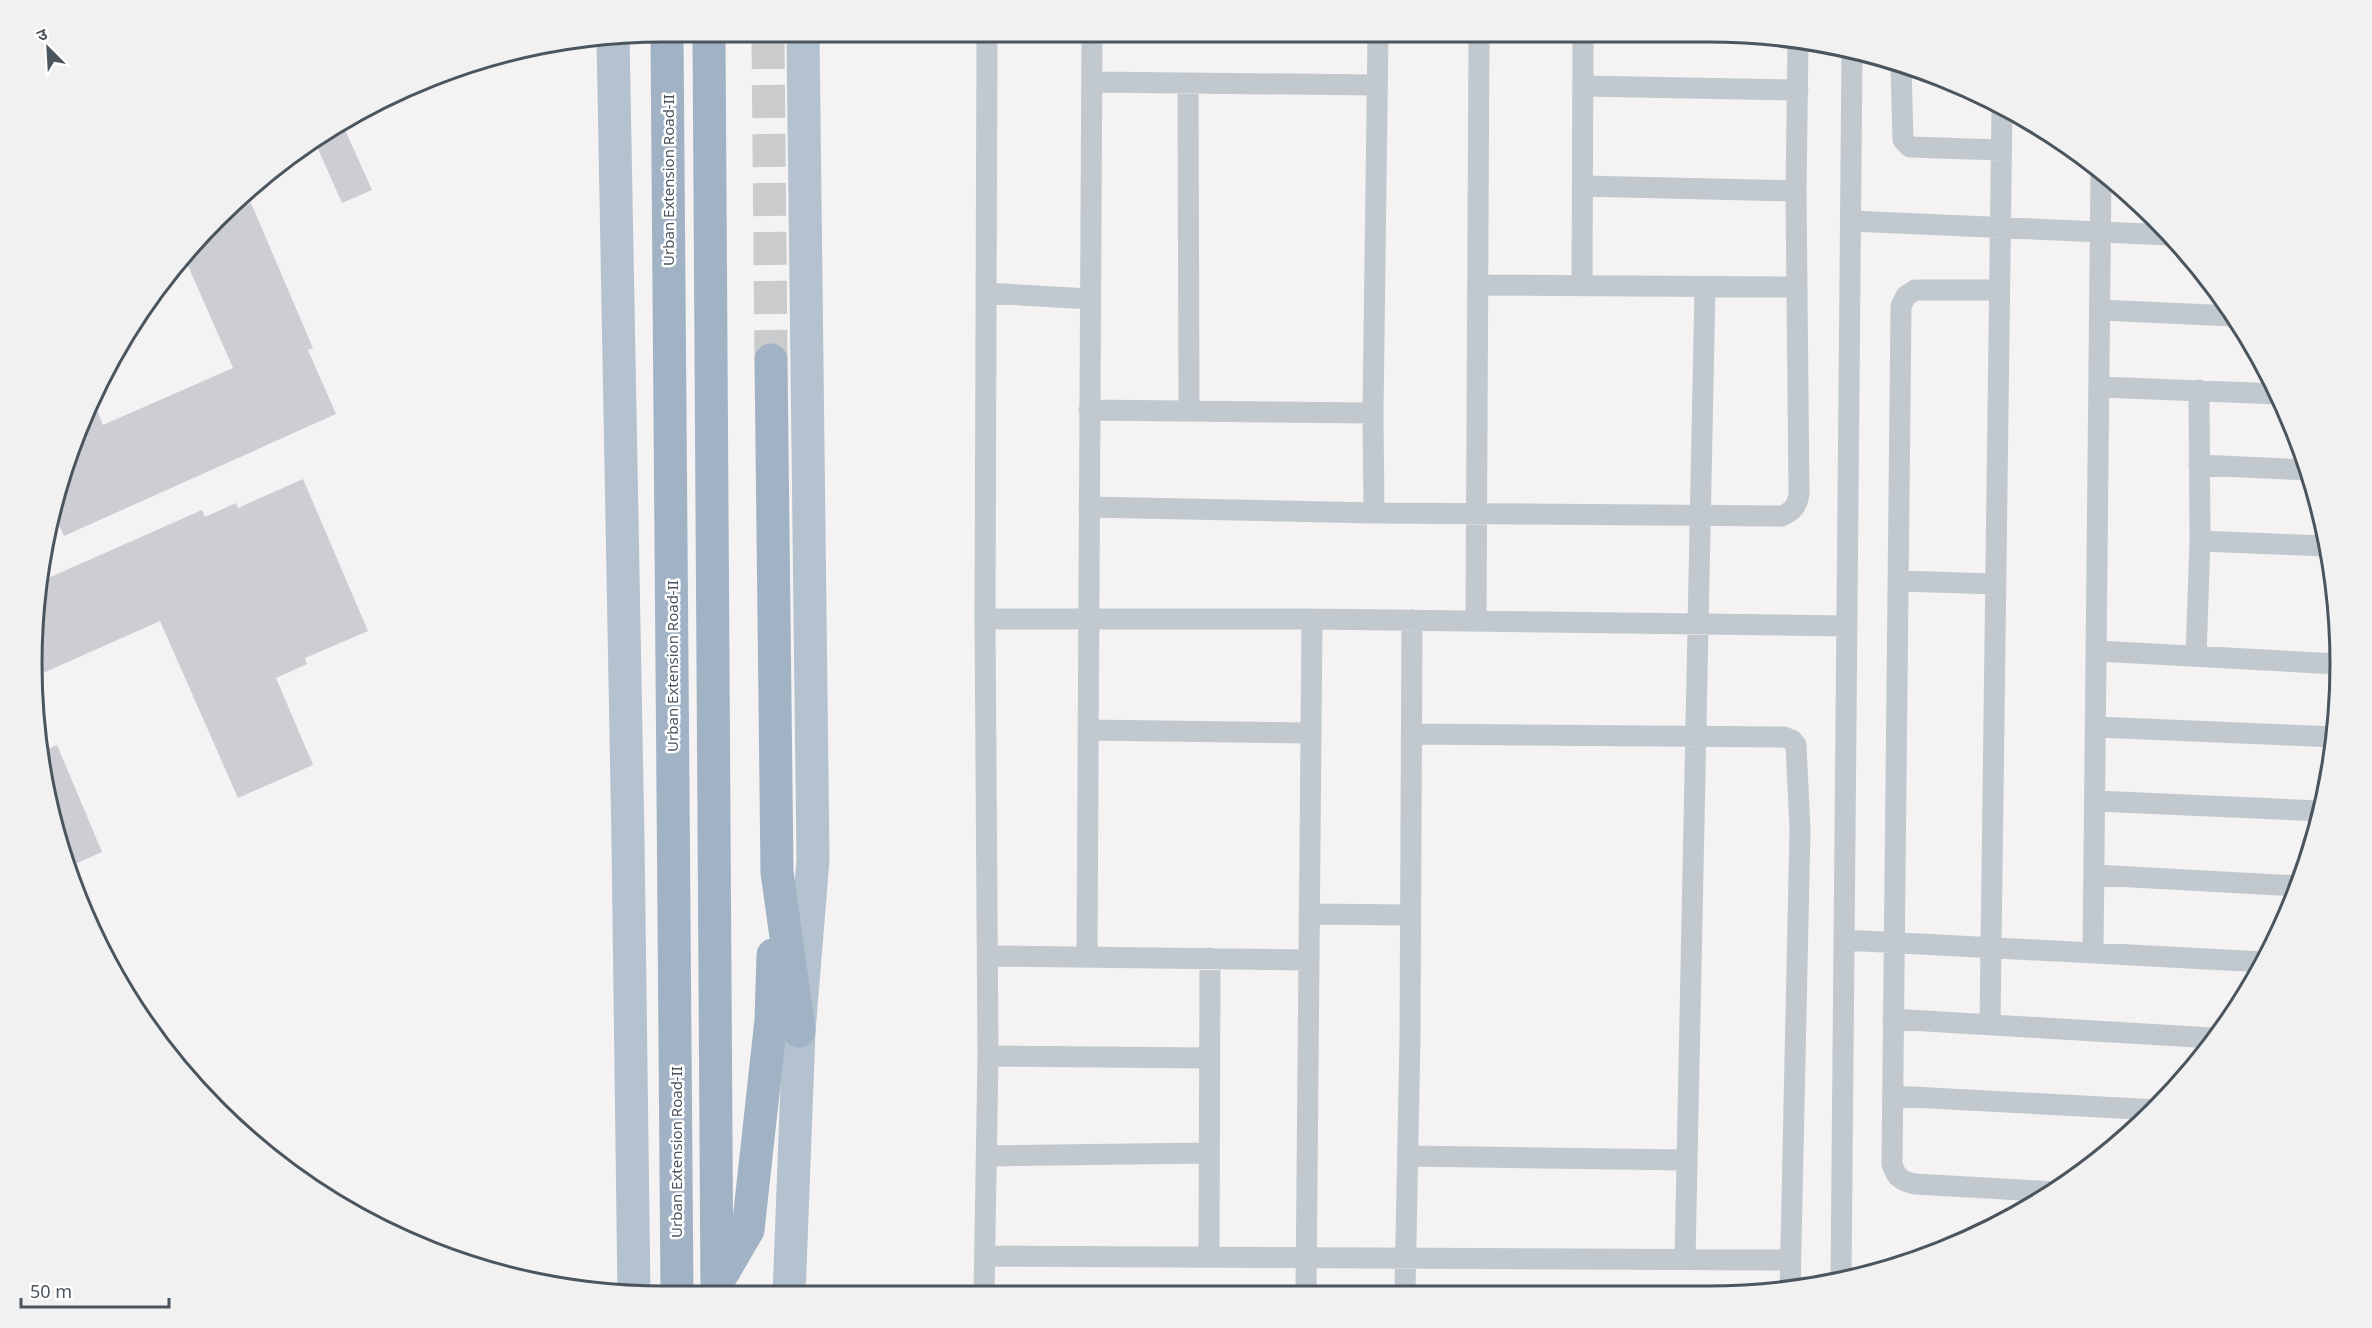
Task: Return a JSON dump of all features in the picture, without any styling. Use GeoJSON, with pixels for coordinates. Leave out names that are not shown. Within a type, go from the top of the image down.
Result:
{"type":"FeatureCollection","features":[{"type":"Feature","properties":{"kind":"highway","name":"Urban Extension Road-II"},"geometry":{"type":"LineString","coordinates":[[667,42],[677,1286]]}},
{"type":"Feature","properties":{"kind":"highway"},"geometry":{"type":"LineString","coordinates":[[709,42],[717,1286]]}},
{"type":"Feature","properties":{"kind":"highway"},"geometry":{"type":"LineString","coordinates":[[719,1286],[748,1230],[771,1020],[777,872],[771,360]]}},
{"type":"Feature","properties":{"kind":"highway"},"geometry":{"type":"LineString","coordinates":[[777,872],[799,1031]]}},
{"type":"Feature","properties":{"kind":"main road"},"geometry":{"type":"LineString","coordinates":[[789,1286],[799,1031],[813,860],[803,42]]}},
{"type":"Feature","properties":{"kind":"main road"},"geometry":{"type":"LineString","coordinates":[[612,44],[628,841],[634,1285]]}},
{"type":"Feature","properties":{"kind":"street"},"geometry":{"type":"LineString","coordinates":[[984,1286],[988,1056],[985,619],[987,42]]}},
{"type":"Feature","properties":{"kind":"street"},"geometry":{"type":"LineString","coordinates":[[1087,957],[1092,42]]}},
{"type":"Feature","properties":{"kind":"street"},"geometry":{"type":"LineString","coordinates":[[1374,513],[1372,413],[1378,42]]}},
{"type":"Feature","properties":{"kind":"street"},"geometry":{"type":"LineString","coordinates":[[1476,621],[1479,42]]}},
{"type":"Feature","properties":{"kind":"street"},"geometry":{"type":"LineString","coordinates":[[1582,286],[1583,42]]}},
{"type":"Feature","properties":{"kind":"street"},"geometry":{"type":"LineString","coordinates":[[1089,507],[1476,514],[1782,516],[1791,512],[1797,504],[1798,49]]}},
{"type":"Feature","properties":{"kind":"street"},"geometry":{"type":"LineString","coordinates":[[1841,1271],[1852,59]]}},
{"type":"Feature","properties":{"kind":"street"},"geometry":{"type":"LineString","coordinates":[[1901,73],[1902,141],[1910,147],[2001,150]]}},
{"type":"Feature","properties":{"kind":"street"},"geometry":{"type":"LineString","coordinates":[[1092,82],[1377,86]]}},
{"type":"Feature","properties":{"kind":"street"},"geometry":{"type":"LineString","coordinates":[[1188,84],[1189,411]]}},
{"type":"Feature","properties":{"kind":"street"},"geometry":{"type":"LineString","coordinates":[[1583,86],[1798,90]]}},
{"type":"Feature","properties":{"kind":"street"},"geometry":{"type":"LineString","coordinates":[[1990,1024],[2002,116]]}},
{"type":"Feature","properties":{"kind":"street"},"geometry":{"type":"LineString","coordinates":[[2093,953],[2098,651],[2101,182]]}},
{"type":"Feature","properties":{"kind":"street"},"geometry":{"type":"LineString","coordinates":[[1582,186],[1796,191]]}},
{"type":"Feature","properties":{"kind":"street"},"geometry":{"type":"LineString","coordinates":[[1851,221],[2158,235]]}},
{"type":"Feature","properties":{"kind":"street"},"geometry":{"type":"LineString","coordinates":[[1478,285],[1797,287]]}},
{"type":"Feature","properties":{"kind":"street"},"geometry":{"type":"LineString","coordinates":[[1685,1260],[1705,287]]}},
{"type":"Feature","properties":{"kind":"street"},"geometry":{"type":"LineString","coordinates":[[1999,290],[1915,290],[1906,296],[1901,306],[1892,1164],[1895,1174],[1903,1182],[2038,1191]]}},
{"type":"Feature","properties":{"kind":"street"},"geometry":{"type":"LineString","coordinates":[[986,293],[1090,298]]}},
{"type":"Feature","properties":{"kind":"street"},"geometry":{"type":"LineString","coordinates":[[2100,310],[2223,316]]}},
{"type":"Feature","properties":{"kind":"street"},"geometry":{"type":"LineString","coordinates":[[2100,387],[2268,393]]}},
{"type":"Feature","properties":{"kind":"street"},"geometry":{"type":"LineString","coordinates":[[2196,656],[2200,541],[2199,390]]}},
{"type":"Feature","properties":{"kind":"street"},"geometry":{"type":"LineString","coordinates":[[1089,410],[1372,413]]}},
{"type":"Feature","properties":{"kind":"street"},"geometry":{"type":"LineString","coordinates":[[2199,465],[2299,470]]}},
{"type":"Feature","properties":{"kind":"street"},"geometry":{"type":"LineString","coordinates":[[2200,541],[2318,546]]}},
{"type":"Feature","properties":{"kind":"street"},"geometry":{"type":"LineString","coordinates":[[1899,581],[1996,584]]}},
{"type":"Feature","properties":{"kind":"street"},"geometry":{"type":"LineString","coordinates":[[985,619],[1312,619],[1847,626]]}},
{"type":"Feature","properties":{"kind":"street"},"geometry":{"type":"LineString","coordinates":[[1306,1286],[1312,619]]}},
{"type":"Feature","properties":{"kind":"street"},"geometry":{"type":"LineString","coordinates":[[1405,1286],[1413,620]]}},
{"type":"Feature","properties":{"kind":"street"},"geometry":{"type":"LineString","coordinates":[[2098,651],[2330,664]]}},
{"type":"Feature","properties":{"kind":"street"},"geometry":{"type":"LineString","coordinates":[[2097,727],[2326,737]]}},
{"type":"Feature","properties":{"kind":"street"},"geometry":{"type":"LineString","coordinates":[[1088,730],[1311,733]]}},
{"type":"Feature","properties":{"kind":"street"},"geometry":{"type":"LineString","coordinates":[[1412,734],[1784,737],[1792,740],[1796,745],[1800,828],[1790,1281]]}},
{"type":"Feature","properties":{"kind":"street"},"geometry":{"type":"LineString","coordinates":[[2096,801],[2312,811]]}},
{"type":"Feature","properties":{"kind":"street"},"geometry":{"type":"LineString","coordinates":[[2095,876],[2289,886]]}},
{"type":"Feature","properties":{"kind":"street"},"geometry":{"type":"LineString","coordinates":[[1309,915],[1411,915]]}},
{"type":"Feature","properties":{"kind":"street"},"geometry":{"type":"LineString","coordinates":[[1844,940],[2254,961]]}},
{"type":"Feature","properties":{"kind":"street"},"geometry":{"type":"LineString","coordinates":[[988,956],[1309,960]]}},
{"type":"Feature","properties":{"kind":"street"},"geometry":{"type":"LineString","coordinates":[[1209,1256],[1210,958]]}},
{"type":"Feature","properties":{"kind":"street"},"geometry":{"type":"LineString","coordinates":[[1893,1019],[2205,1038]]}},
{"type":"Feature","properties":{"kind":"street"},"geometry":{"type":"LineString","coordinates":[[988,1056],[1208,1058]]}},
{"type":"Feature","properties":{"kind":"street"},"geometry":{"type":"LineString","coordinates":[[1893,1096],[2142,1109]]}},
{"type":"Feature","properties":{"kind":"street"},"geometry":{"type":"LineString","coordinates":[[987,1156],[1208,1153]]}},
{"type":"Feature","properties":{"kind":"street"},"geometry":{"type":"LineString","coordinates":[[1408,1156],[1687,1160]]}},
{"type":"Feature","properties":{"kind":"street"},"geometry":{"type":"LineString","coordinates":[[986,1257],[1306,1256],[1789,1260]]}},
{"type":"Feature","properties":{"kind":"building"},"geometry":{"type":"Polygon","coordinates":[[[345,130],[372,190],[342,203],[317,147],[345,130]]]}},
{"type":"Feature","properties":{"kind":"building"},"geometry":{"type":"Polygon","coordinates":[[[251,203],[313,348],[308,350],[336,414],[64,536],[58,524],[63,503],[75,464],[97,409],[103,425],[233,368],[187,265],[243,207],[251,203]]]}},
{"type":"Feature","properties":{"kind":"building"},"geometry":{"type":"Polygon","coordinates":[[[303,479],[368,631],[305,658],[307,664],[276,678],[313,765],[238,798],[160,621],[42,673],[42,664],[48,578],[202,510],[205,517],[236,503],[238,508],[303,479]]]}},
{"type":"Feature","properties":{"kind":"building"},"geometry":{"type":"Polygon","coordinates":[[[57,745],[102,852],[75,864],[63,825],[48,749],[57,745]]]}},
{"type":"Feature","properties":{"kind":"tunnel"},"geometry":{"type":"LineString","coordinates":[[768,42],[771,360]]}}]}
